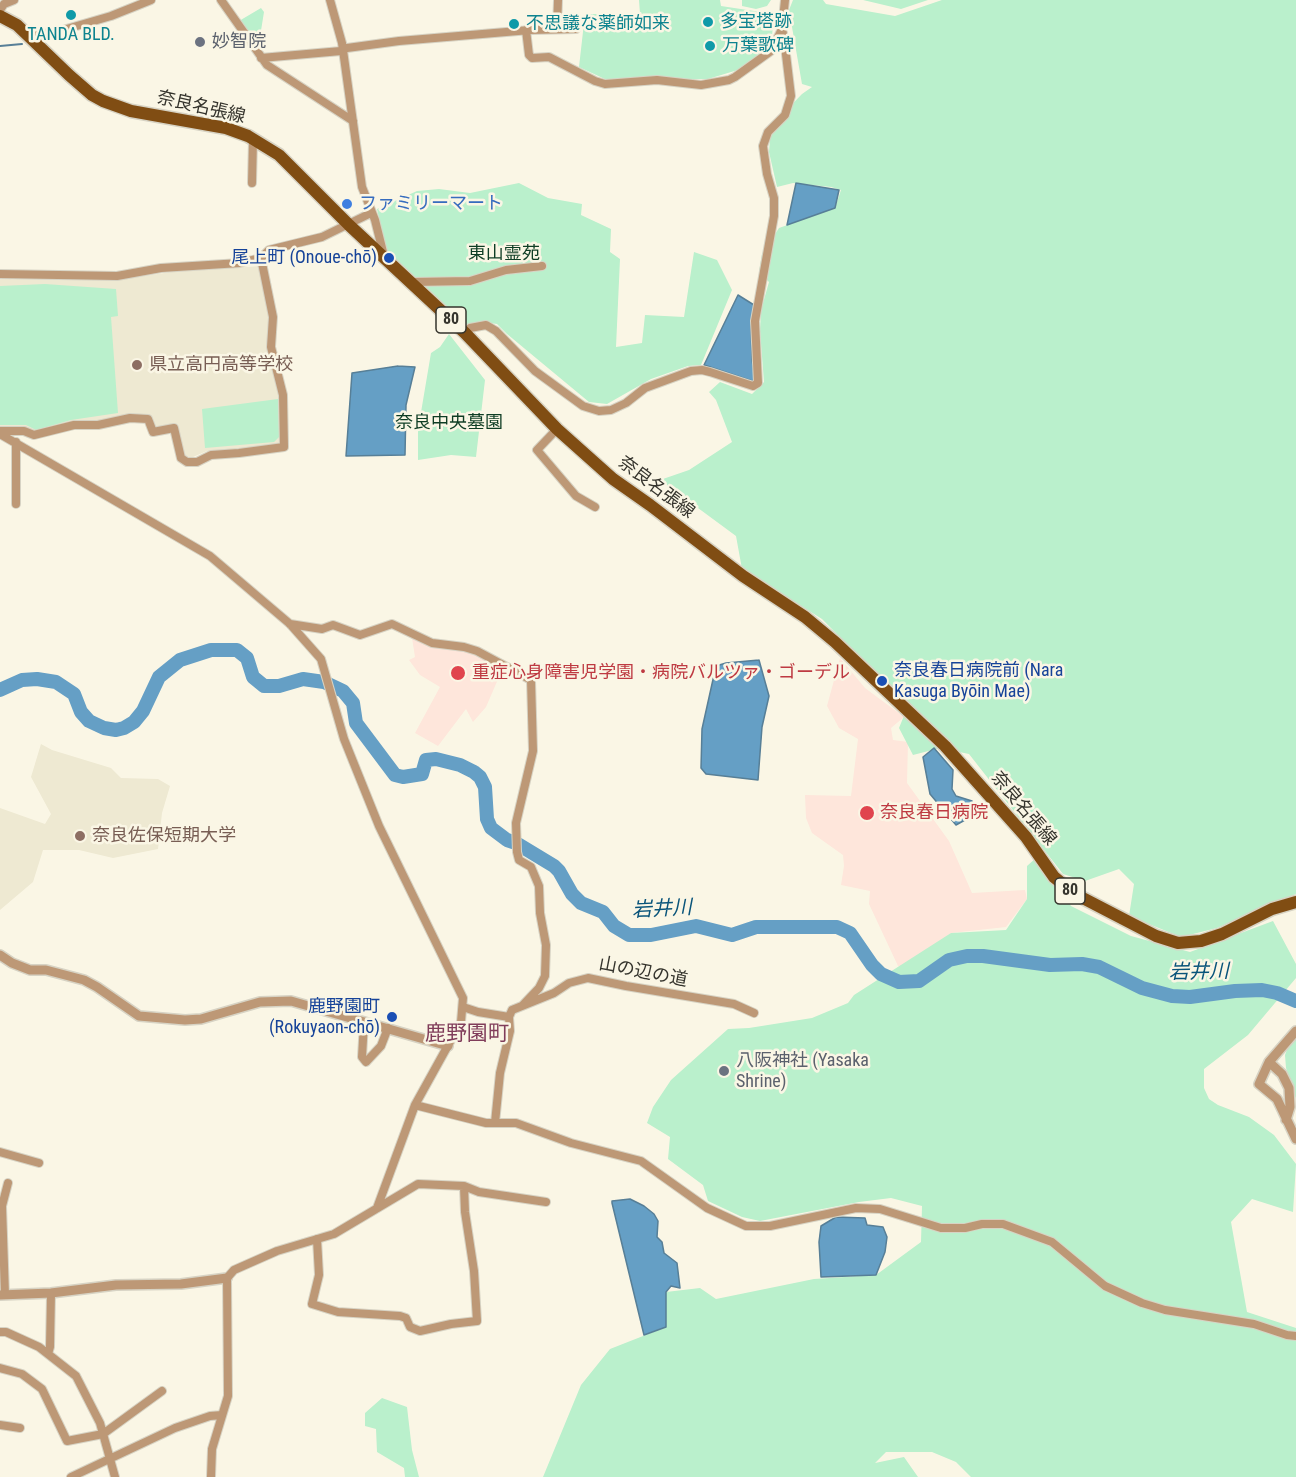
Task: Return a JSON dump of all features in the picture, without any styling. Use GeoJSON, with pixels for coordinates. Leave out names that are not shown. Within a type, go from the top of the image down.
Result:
{"type":"FeatureCollection","features":[{"type":"Feature","properties":{"kind":"main road","name":"奈良名張線"},"geometry":{"type":"LineString","coordinates":[[0,16],[16,25],[69,75],[102,101],[147,114],[226,128],[253,139],[279,155],[349,225],[465,333],[557,429],[613,479],[743,576],[805,617],[836,642],[945,746],[1026,837],[1054,877],[1075,894],[1156,936],[1178,943],[1192,944],[1222,934],[1272,909],[1296,902]]}},
{"type":"Feature","properties":{"kind":"street"},"geometry":{"type":"LineString","coordinates":[[0,10],[4,4],[14,0]]}},
{"type":"Feature","properties":{"kind":"street"},"geometry":{"type":"LineString","coordinates":[[30,37],[111,16],[151,0]]}},
{"type":"Feature","properties":{"kind":"street"},"geometry":{"type":"LineString","coordinates":[[220,0],[267,65],[353,121]]}},
{"type":"Feature","properties":{"kind":"street"},"geometry":{"type":"LineString","coordinates":[[330,0],[343,50],[362,187],[372,213],[384,258]]}},
{"type":"Feature","properties":{"kind":"street"},"geometry":{"type":"LineString","coordinates":[[557,28],[558,0]]}},
{"type":"Feature","properties":{"kind":"street"},"geometry":{"type":"LineString","coordinates":[[465,333],[470,328],[486,325],[535,371],[583,406],[599,411],[610,410],[626,403],[645,388],[691,371],[710,372],[753,387],[758,383],[754,321],[774,216],[774,198],[767,174],[763,146],[768,132],[785,115],[791,96],[782,29],[782,10],[785,0]]}},
{"type":"Feature","properties":{"kind":"street"},"geometry":{"type":"LineString","coordinates":[[261,58],[343,50],[399,41],[526,30],[576,29]]}},
{"type":"Feature","properties":{"kind":"street"},"geometry":{"type":"LineString","coordinates":[[526,30],[529,55],[532,58],[549,57],[594,81],[605,84],[657,80],[700,85],[735,77],[771,51],[782,29]]}},
{"type":"Feature","properties":{"kind":"street"},"geometry":{"type":"LineString","coordinates":[[252,183],[253,139]]}},
{"type":"Feature","properties":{"kind":"street"},"geometry":{"type":"LineString","coordinates":[[0,274],[117,276],[161,268],[240,263],[261,258],[269,250],[322,237],[372,213]]}},
{"type":"Feature","properties":{"kind":"street"},"geometry":{"type":"LineString","coordinates":[[0,432],[24,431],[34,435],[74,425],[98,425],[130,418],[148,419],[153,432],[174,428],[181,458],[188,462],[197,462],[211,455],[284,447],[283,395],[271,347],[273,317],[261,258]]}},
{"type":"Feature","properties":{"kind":"street"},"geometry":{"type":"LineString","coordinates":[[412,282],[470,280],[506,270],[542,266]]}},
{"type":"Feature","properties":{"kind":"street"},"geometry":{"type":"LineString","coordinates":[[557,429],[537,450],[576,496],[595,507]]}},
{"type":"Feature","properties":{"kind":"street"},"geometry":{"type":"LineString","coordinates":[[0,432],[210,556],[290,624],[321,659],[344,739],[379,826],[463,998],[461,1022],[415,1105],[377,1208]]}},
{"type":"Feature","properties":{"kind":"street"},"geometry":{"type":"LineString","coordinates":[[16,442],[16,504]]}},
{"type":"Feature","properties":{"kind":"street"},"geometry":{"type":"LineString","coordinates":[[290,624],[322,629],[333,625],[360,635],[392,624],[432,643],[477,651],[531,680],[533,751],[516,823],[517,852],[519,860],[531,867],[539,886],[540,913],[546,945],[545,976],[539,988],[522,1006],[512,1010],[509,1017],[510,1031],[500,1074],[495,1123]]}},
{"type":"Feature","properties":{"kind":"street"},"geometry":{"type":"LineString","coordinates":[[0,955],[30,970],[46,970],[84,981],[97,987],[139,1016],[184,1020],[201,1019],[260,1002],[291,1001],[448,1046]]}},
{"type":"Feature","properties":{"kind":"street","name":"山の辺の道"},"geometry":{"type":"LineString","coordinates":[[522,1006],[554,993],[569,983],[588,978],[734,1004],[754,1013]]}},
{"type":"Feature","properties":{"kind":"street"},"geometry":{"type":"LineString","coordinates":[[463,1007],[509,1017]]}},
{"type":"Feature","properties":{"kind":"street"},"geometry":{"type":"LineString","coordinates":[[364,1022],[362,1057],[366,1062],[381,1046],[388,1028]]}},
{"type":"Feature","properties":{"kind":"street"},"geometry":{"type":"LineString","coordinates":[[1296,1030],[1269,1062],[1259,1084],[1277,1100],[1296,1140]]}},
{"type":"Feature","properties":{"kind":"street"},"geometry":{"type":"LineString","coordinates":[[1269,1062],[1282,1074],[1289,1088],[1290,1107],[1286,1120]]}},
{"type":"Feature","properties":{"kind":"street"},"geometry":{"type":"LineString","coordinates":[[415,1105],[486,1123],[516,1123],[571,1143],[641,1161],[707,1208],[746,1226],[770,1226],[796,1222],[856,1208],[880,1209],[941,1228],[1003,1224],[1052,1242],[1105,1286],[1142,1303],[1165,1310],[1254,1324],[1296,1336]]}},
{"type":"Feature","properties":{"kind":"street"},"geometry":{"type":"LineString","coordinates":[[0,1152],[39,1163]]}},
{"type":"Feature","properties":{"kind":"street"},"geometry":{"type":"LineString","coordinates":[[8,1183],[2,1206],[2,1295],[51,1293],[116,1286],[181,1284],[227,1278],[234,1270],[277,1251],[334,1234],[418,1184],[464,1186],[479,1192],[546,1202]]}},
{"type":"Feature","properties":{"kind":"street"},"geometry":{"type":"LineString","coordinates":[[317,1239],[319,1275],[312,1304],[338,1312],[400,1316],[406,1318],[410,1327],[420,1331],[477,1321],[474,1271],[465,1212],[464,1186]]}},
{"type":"Feature","properties":{"kind":"street"},"geometry":{"type":"LineString","coordinates":[[211,1477],[212,1449],[228,1396],[227,1278]]}},
{"type":"Feature","properties":{"kind":"street"},"geometry":{"type":"LineString","coordinates":[[48,1354],[51,1293]]}},
{"type":"Feature","properties":{"kind":"street"},"geometry":{"type":"LineString","coordinates":[[0,1332],[6,1332],[39,1347],[76,1376],[100,1423],[114,1477]]}},
{"type":"Feature","properties":{"kind":"street"},"geometry":{"type":"LineString","coordinates":[[0,1368],[22,1374],[42,1389],[67,1441],[103,1434],[162,1391]]}},
{"type":"Feature","properties":{"kind":"street"},"geometry":{"type":"LineString","coordinates":[[71,1477],[193,1421],[222,1415]]}},
{"type":"Feature","properties":{"kind":"street"},"geometry":{"type":"LineString","coordinates":[[0,1425],[20,1428]]}},
{"type":"Feature","properties":{"kind":"shaded area","name":"県立高円高等学校"},"geometry":{"type":"Polygon","coordinates":[[[261,266],[280,396],[280,445],[207,451],[189,457],[183,454],[175,424],[154,428],[149,417],[74,422],[37,432],[25,427],[0,427],[0,279],[118,280],[171,272],[261,266]]]}},
{"type":"Feature","properties":{"kind":"shaded area"},"geometry":{"type":"Polygon","coordinates":[[[412,638],[433,645],[475,652],[502,670],[486,707],[473,722],[466,709],[438,746],[415,733],[440,687],[420,675],[409,660],[415,657],[412,638]]]}},
{"type":"Feature","properties":{"kind":"shaded area","name":"奈良春日病院"},"geometry":{"type":"Polygon","coordinates":[[[840,658],[865,688],[904,717],[891,728],[893,740],[908,742],[907,783],[949,841],[972,893],[1025,890],[1027,899],[1006,927],[951,933],[910,972],[898,966],[869,904],[870,891],[841,885],[843,855],[812,833],[806,818],[805,795],[851,796],[858,739],[839,728],[827,706],[840,658]]]}},
{"type":"Feature","properties":{"kind":"shaded area","name":"奈良佐保短期大学"},"geometry":{"type":"Polygon","coordinates":[[[41,744],[52,750],[111,768],[121,778],[158,779],[170,786],[162,813],[158,849],[113,858],[79,850],[43,850],[33,882],[0,910],[0,808],[45,824],[51,814],[31,777],[41,744]]]}},
{"type":"Feature","properties":{"kind":"green space"},"geometry":{"type":"Polygon","coordinates":[[[639,0],[720,0],[721,6],[774,14],[771,47],[741,69],[708,79],[607,80],[579,67],[585,14],[640,14],[639,0]]]}},
{"type":"Feature","properties":{"kind":"green space"},"geometry":{"type":"Polygon","coordinates":[[[742,0],[771,0],[767,6],[756,9],[742,6],[742,0]]]}},
{"type":"Feature","properties":{"kind":"green space"},"geometry":{"type":"Polygon","coordinates":[[[793,0],[823,0],[826,4],[895,16],[942,0],[1296,0],[1296,894],[1217,928],[1181,937],[1129,916],[1134,884],[1119,869],[1085,881],[1063,874],[969,754],[940,748],[913,755],[899,728],[908,706],[822,619],[742,569],[736,536],[660,480],[689,470],[732,442],[716,400],[709,392],[720,382],[752,394],[764,382],[760,331],[761,310],[769,282],[759,272],[762,254],[779,228],[835,208],[841,190],[793,183],[777,187],[769,152],[771,126],[802,94],[812,87],[802,84],[789,10],[793,0]]]}},
{"type":"Feature","properties":{"kind":"green space"},"geometry":{"type":"Polygon","coordinates":[[[863,0],[928,0],[901,9],[863,0]]]}},
{"type":"Feature","properties":{"kind":"green space"},"geometry":{"type":"Polygon","coordinates":[[[261,8],[264,12],[259,43],[255,45],[239,21],[261,8]]]}},
{"type":"Feature","properties":{"kind":"green space","name":"東山霊苑"},"geometry":{"type":"Polygon","coordinates":[[[519,183],[548,198],[582,204],[581,215],[611,229],[610,252],[620,259],[616,347],[642,343],[645,315],[684,317],[694,252],[717,260],[732,290],[701,365],[688,366],[651,379],[607,404],[589,402],[497,324],[462,326],[429,290],[387,254],[377,209],[417,191],[439,189],[470,193],[519,183]]]}},
{"type":"Feature","properties":{"kind":"green space"},"geometry":{"type":"Polygon","coordinates":[[[45,284],[116,289],[118,316],[111,317],[118,413],[71,420],[36,430],[26,425],[0,425],[0,286],[45,284]]]}},
{"type":"Feature","properties":{"kind":"green space","name":"奈良中央墓園"},"geometry":{"type":"Polygon","coordinates":[[[449,334],[485,380],[476,457],[451,455],[418,460],[418,430],[431,353],[440,347],[449,334]]]}},
{"type":"Feature","properties":{"kind":"green space"},"geometry":{"type":"Polygon","coordinates":[[[278,399],[279,437],[274,442],[205,448],[202,409],[278,399]]]}},
{"type":"Feature","properties":{"kind":"green space"},"geometry":{"type":"Polygon","coordinates":[[[1036,858],[1071,906],[1131,936],[1190,952],[1273,921],[1296,964],[1296,978],[1248,1035],[1204,1069],[1204,1088],[1209,1099],[1249,1117],[1274,1135],[1296,1164],[1293,1212],[1252,1199],[1231,1222],[1247,1312],[1296,1328],[1296,1477],[971,1477],[956,1462],[932,1452],[886,1452],[875,1463],[904,1457],[918,1477],[543,1477],[581,1385],[610,1349],[666,1327],[666,1292],[700,1288],[716,1299],[814,1279],[876,1275],[921,1242],[922,1206],[891,1198],[760,1221],[742,1217],[708,1201],[703,1185],[668,1159],[670,1137],[647,1123],[653,1107],[671,1080],[728,1029],[812,1018],[848,1003],[854,995],[951,933],[1006,930],[1027,899],[1027,866],[1036,858]]]}},
{"type":"Feature","properties":{"kind":"green space"},"geometry":{"type":"Polygon","coordinates":[[[1296,1038],[1296,1099],[1286,1068],[1285,1055],[1289,1044],[1296,1038]]]}},
{"type":"Feature","properties":{"kind":"green space"},"geometry":{"type":"Polygon","coordinates":[[[382,1398],[407,1407],[412,1450],[419,1477],[405,1477],[404,1468],[377,1452],[376,1429],[365,1426],[365,1413],[382,1398]]]}},
{"type":"Feature","properties":{"kind":"water"},"geometry":{"type":"Polygon","coordinates":[[[796,183],[839,190],[835,208],[787,225],[796,183]]]}},
{"type":"Feature","properties":{"kind":"water"},"geometry":{"type":"Polygon","coordinates":[[[738,295],[754,305],[751,325],[755,379],[752,381],[704,365],[738,295]]]}},
{"type":"Feature","properties":{"kind":"water"},"geometry":{"type":"Polygon","coordinates":[[[398,366],[415,367],[406,405],[405,455],[346,456],[352,373],[398,366]]]}},
{"type":"Feature","properties":{"kind":"water"},"geometry":{"type":"Polygon","coordinates":[[[759,660],[769,696],[762,727],[758,780],[706,774],[701,768],[702,729],[716,666],[759,660]]]}},
{"type":"Feature","properties":{"kind":"water"},"geometry":{"type":"Polygon","coordinates":[[[934,748],[953,770],[952,789],[956,796],[972,801],[965,820],[956,825],[930,794],[923,757],[934,748]]]}},
{"type":"Feature","properties":{"kind":"water"},"geometry":{"type":"Polygon","coordinates":[[[630,1199],[644,1206],[654,1214],[658,1221],[657,1237],[662,1242],[664,1253],[677,1263],[680,1288],[671,1286],[666,1292],[666,1327],[644,1335],[612,1203],[612,1201],[630,1199]]]}},
{"type":"Feature","properties":{"kind":"water"},"geometry":{"type":"Polygon","coordinates":[[[836,1217],[865,1218],[867,1225],[883,1227],[887,1237],[885,1252],[876,1275],[821,1277],[819,1242],[821,1226],[836,1217]]]}},
{"type":"Feature","properties":{"kind":"waterway"},"geometry":{"type":"LineString","coordinates":[[0,46],[22,44]]}},
{"type":"Feature","properties":{"kind":"waterway","name":"岩井川"},"geometry":{"type":"LineString","coordinates":[[0,690],[22,680],[37,679],[56,682],[74,694],[81,712],[89,721],[104,728],[116,730],[134,722],[143,711],[159,677],[180,660],[211,650],[237,650],[247,658],[253,677],[264,686],[279,686],[303,679],[324,682],[343,691],[353,703],[356,723],[395,775],[403,777],[422,774],[426,760],[436,759],[460,765],[474,772],[480,777],[485,787],[487,819],[491,828],[507,840],[554,866],[572,894],[581,903],[603,912],[614,926],[629,935],[651,935],[696,926],[732,935],[756,927],[837,927],[850,933],[881,974],[899,982],[919,981],[949,960],[967,956],[983,956],[1050,965],[1082,964],[1099,967],[1142,988],[1172,996],[1190,997],[1262,990],[1296,1001]]}},
{"type":"Feature","properties":{"kind":"place","name":"TANDA BLD."},"geometry":{"type":"Point","coordinates":[71,15]}},
{"type":"Feature","properties":{"kind":"place","name":"多宝塔跡"},"geometry":{"type":"Point","coordinates":[708,22]}},
{"type":"Feature","properties":{"kind":"place","name":"不思議な薬師如来"},"geometry":{"type":"Point","coordinates":[514,24]}},
{"type":"Feature","properties":{"kind":"place","name":"妙智院"},"geometry":{"type":"Point","coordinates":[200,42]}},
{"type":"Feature","properties":{"kind":"place","name":"万葉歌碑"},"geometry":{"type":"Point","coordinates":[710,46]}},
{"type":"Feature","properties":{"kind":"place","name":"ファミリーマート"},"geometry":{"type":"Point","coordinates":[347,204]}},
{"type":"Feature","properties":{"kind":"place","name":"尾上町 (Onoue-chō)"},"geometry":{"type":"Point","coordinates":[389,258]}},
{"type":"Feature","properties":{"kind":"place","name":"県立高円高等学校"},"geometry":{"type":"Point","coordinates":[137,365]}},
{"type":"Feature","properties":{"kind":"place","name":"重症心身障害児学園・病院バルツァ・ゴーデル"},"geometry":{"type":"Point","coordinates":[458,673]}},
{"type":"Feature","properties":{"kind":"place","name":"奈良春日病院前 (Nara Kasuga Byōin Mae)"},"geometry":{"type":"Point","coordinates":[882,681]}},
{"type":"Feature","properties":{"kind":"place","name":"奈良春日病院"},"geometry":{"type":"Point","coordinates":[867,813]}},
{"type":"Feature","properties":{"kind":"place","name":"奈良佐保短期大学"},"geometry":{"type":"Point","coordinates":[80,836]}},
{"type":"Feature","properties":{"kind":"place","name":"鹿野園町 (Rokuyaon-chō)"},"geometry":{"type":"Point","coordinates":[392,1017]}},
{"type":"Feature","properties":{"kind":"place","name":"八阪神社 (Yasaka Shrine)"},"geometry":{"type":"Point","coordinates":[724,1071]}},
{"type":"Feature","properties":{"kind":"district","name":"鹿野園町"},"geometry":{"type":"Point","coordinates":[467,1035]}}]}
